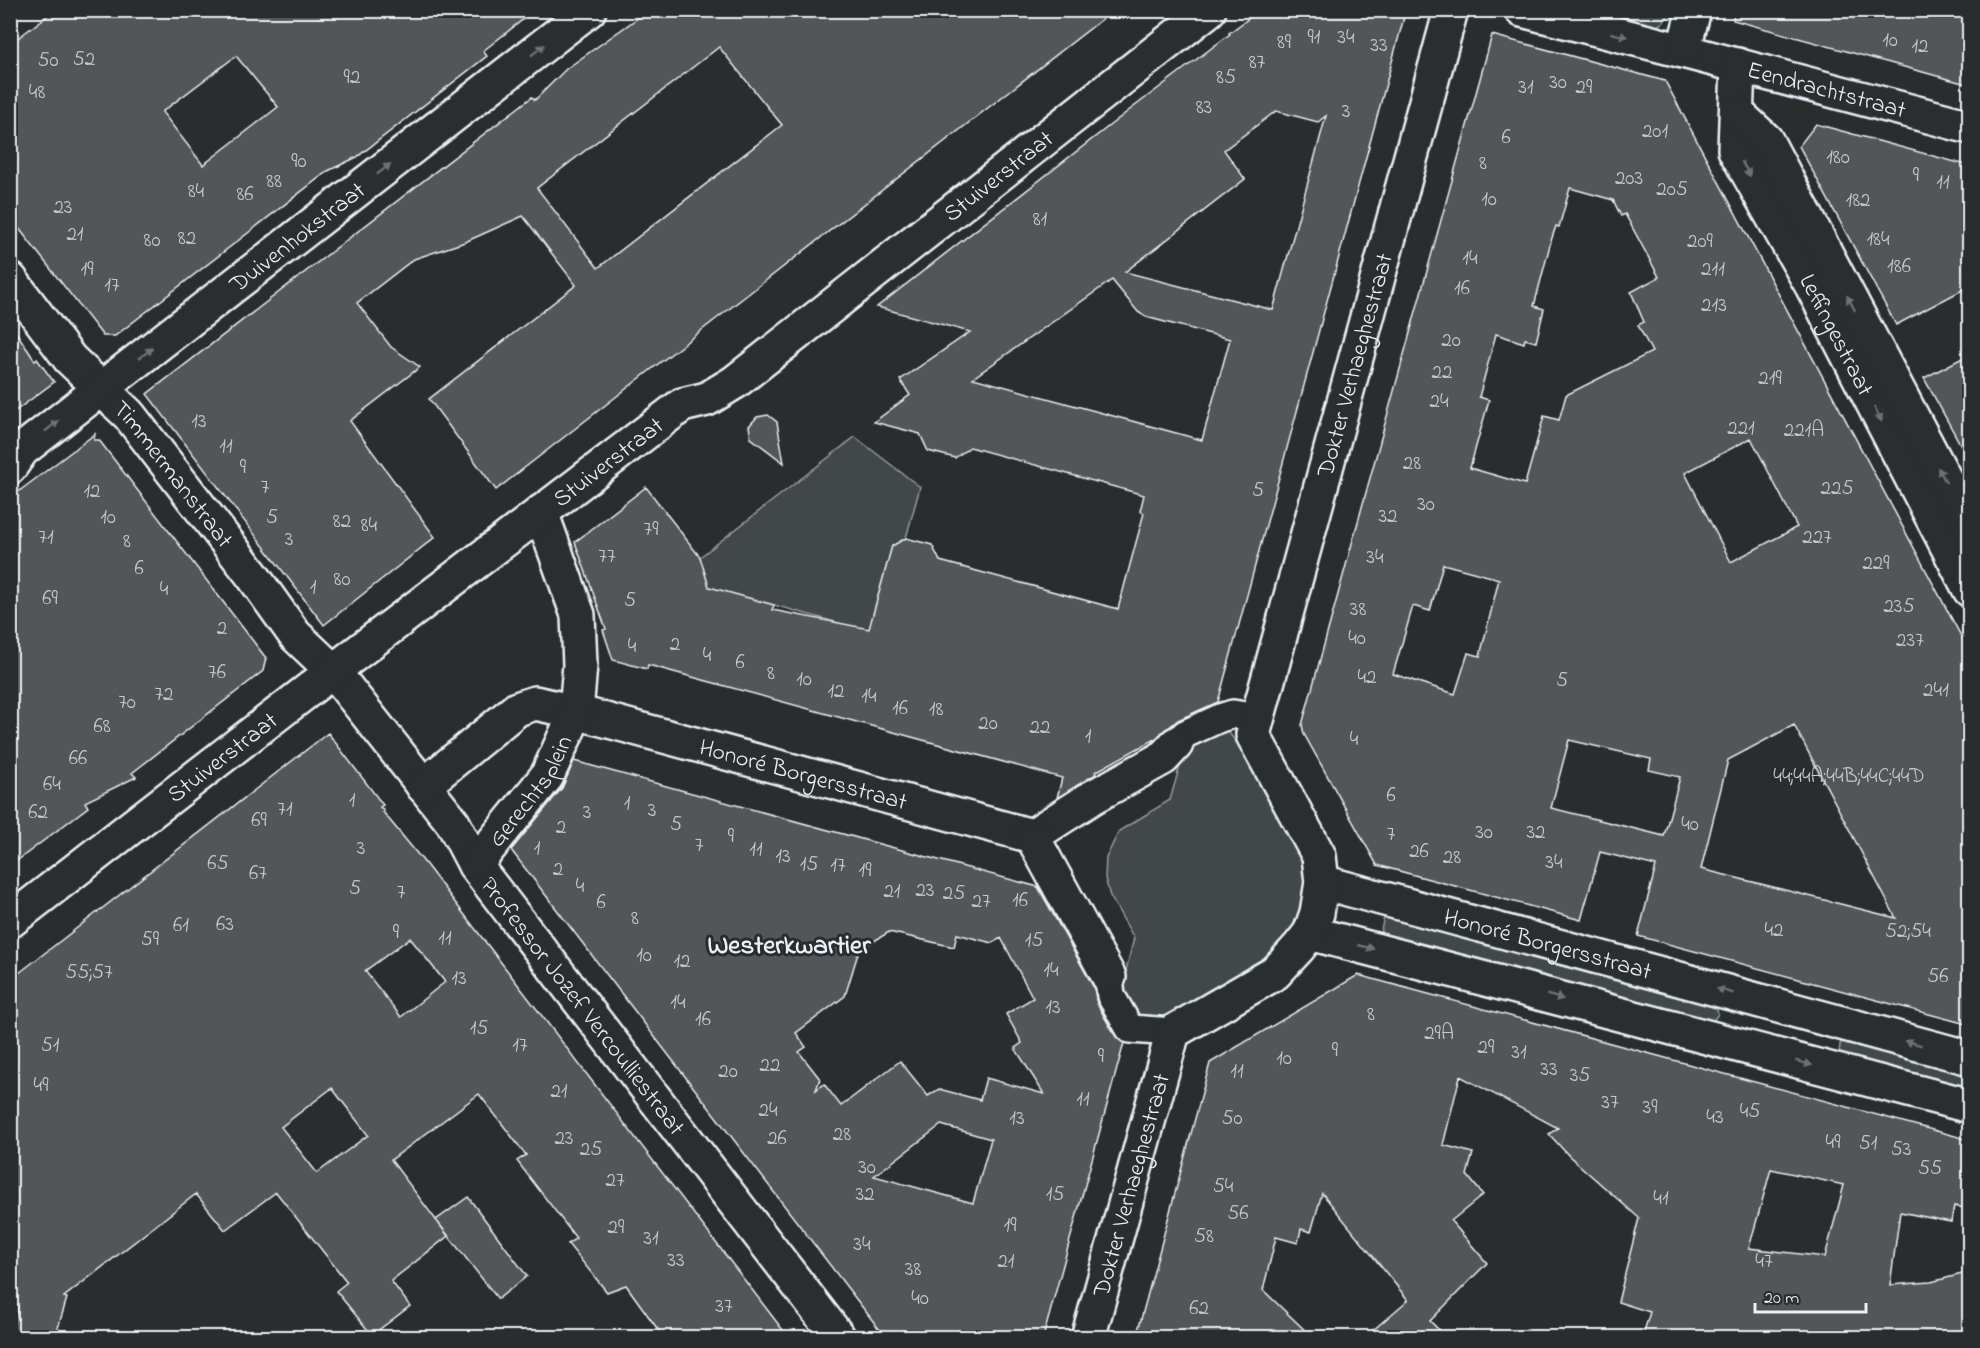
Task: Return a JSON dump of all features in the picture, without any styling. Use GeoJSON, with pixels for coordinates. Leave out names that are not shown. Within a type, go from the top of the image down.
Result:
{"type":"FeatureCollection","features":[{"type":"Feature","properties":{"kind":"street","name":"Duivenhokstraat"},"geometry":{"type":"LineString","coordinates":[[10,467],[22,450],[100,388],[589,10]]}},
{"type":"Feature","properties":{"kind":"street","name":"Stuiverstraat"},"geometry":{"type":"LineString","coordinates":[[10,921],[682,405],[707,399],[735,382],[1209,10]]}},
{"type":"Feature","properties":{"kind":"street","name":"Dokter Verhaeghestraat"},"geometry":{"type":"LineString","coordinates":[[1310,933],[1317,913],[1322,882],[1319,855],[1253,735],[1451,10]]}},
{"type":"Feature","properties":{"kind":"street","name":"Eendrachtstraat"},"geometry":{"type":"LineString","coordinates":[[1522,10],[1970,127]]}},
{"type":"Feature","properties":{"kind":"street"},"geometry":{"type":"LineString","coordinates":[[1683,51],[1694,10]]}},
{"type":"Feature","properties":{"kind":"street","name":"Leffingestraat"},"geometry":{"type":"LineString","coordinates":[[1738,65],[1735,150],[1960,549],[1970,590]]}},
{"type":"Feature","properties":{"kind":"street","name":"Leffingestraat"},"geometry":{"type":"LineString","coordinates":[[1737,113],[1766,140],[1970,527]]}},
{"type":"Feature","properties":{"kind":"street","name":"Timmermanstraat"},"geometry":{"type":"LineString","coordinates":[[10,279],[70,359],[129,416],[253,576],[295,635],[333,671]]}},
{"type":"Feature","properties":{"kind":"street","name":"Gerechtsplein"},"geometry":{"type":"LineString","coordinates":[[476,865],[547,776],[576,712],[580,665],[579,615],[541,512]]}},
{"type":"Feature","properties":{"kind":"street","name":"Professor Jozef Vercoulliestraat"},"geometry":{"type":"LineString","coordinates":[[333,671],[453,823],[476,865],[839,1338]]}},
{"type":"Feature","properties":{"kind":"street","name":"Gerechtsplein"},"geometry":{"type":"LineString","coordinates":[[423,786],[517,709],[535,703],[576,712]]}},
{"type":"Feature","properties":{"kind":"street","name":"Honoré Borgersstraat"},"geometry":{"type":"LineString","coordinates":[[576,712],[1032,836]]}},
{"type":"Feature","properties":{"kind":"street"},"geometry":{"type":"LineString","coordinates":[[1258,718],[1233,714],[1198,726],[1185,734],[1163,758],[1104,791],[1032,836],[1110,977],[1111,996],[1130,1029],[1173,1032],[1275,973],[1310,933]]}},
{"type":"Feature","properties":{"kind":"street","name":"Honoré Borgersstraat"},"geometry":{"type":"LineString","coordinates":[[1322,882],[1970,1058]]}},
{"type":"Feature","properties":{"kind":"street","name":"Honoré Borgersstraat"},"geometry":{"type":"LineString","coordinates":[[1310,933],[1970,1106]]}},
{"type":"Feature","properties":{"kind":"street"},"geometry":{"type":"LineString","coordinates":[[1761,1052],[1773,1004]]}},
{"type":"Feature","properties":{"kind":"street","name":"Dokter Verhaeghestraat"},"geometry":{"type":"LineString","coordinates":[[1088,1338],[1173,1032]]}},
{"type":"Feature","properties":{"kind":"shaded area"},"geometry":{"type":"Polygon","coordinates":[[[1614,11],[1671,11],[1660,24],[1654,27],[1639,28],[1615,22],[1618,12],[1614,11]]]}},
{"type":"Feature","properties":{"kind":"shaded area"},"geometry":{"type":"Polygon","coordinates":[[[855,437],[920,487],[906,538],[892,546],[873,614],[881,629],[868,631],[709,587],[700,557],[855,437]]]}},
{"type":"Feature","properties":{"kind":"shaded area"},"geometry":{"type":"Polygon","coordinates":[[[1224,726],[1245,754],[1308,869],[1303,911],[1291,934],[1274,952],[1155,1023],[1140,1018],[1119,998],[1134,938],[1110,896],[1105,878],[1106,858],[1119,831],[1170,800],[1185,748],[1224,726]]]}},
{"type":"Feature","properties":{"kind":"shaded area"},"geometry":{"type":"Polygon","coordinates":[[[1385,913],[1716,1004],[1718,1014],[1712,1022],[1380,934],[1385,913]]]}},
{"type":"Feature","properties":{"kind":"shaded area"},"geometry":{"type":"Polygon","coordinates":[[[1846,1040],[1969,1071],[1969,1094],[1839,1055],[1840,1044],[1846,1040]]]}},
{"type":"Feature","properties":{"kind":"building"},"geometry":{"type":"Polygon","coordinates":[[[55,10],[535,10],[483,51],[487,56],[357,157],[328,171],[115,336],[103,336],[10,217],[10,44],[55,10]],[[236,56],[162,112],[203,165],[278,107],[236,56]]]}},
{"type":"Feature","properties":{"kind":"building"},"geometry":{"type":"Polygon","coordinates":[[[649,10],[1114,10],[496,490],[429,399],[576,285],[523,216],[465,242],[414,259],[357,303],[391,347],[420,367],[350,421],[435,537],[324,625],[147,394],[532,97],[535,100],[566,69],[649,10]],[[719,47],[537,188],[598,268],[782,125],[719,47]]]}},
{"type":"Feature","properties":{"kind":"building"},"geometry":{"type":"Polygon","coordinates":[[[1260,10],[1406,10],[1218,702],[1178,720],[1155,739],[1095,772],[1096,774],[1057,798],[1062,778],[648,665],[647,669],[613,660],[603,630],[606,629],[575,542],[646,487],[700,557],[709,587],[774,605],[772,610],[869,629],[892,546],[906,538],[932,545],[940,561],[1118,609],[1144,513],[1140,511],[1144,495],[970,447],[955,458],[928,451],[920,434],[874,422],[910,395],[900,380],[970,332],[877,307],[1260,10]],[[1276,111],[1224,150],[1245,179],[1125,272],[1273,310],[1326,116],[1318,122],[1276,111]],[[1112,280],[973,378],[1202,440],[1230,339],[1146,317],[1138,312],[1112,280]]]}},
{"type":"Feature","properties":{"kind":"building"},"geometry":{"type":"Polygon","coordinates":[[[1734,10],[1970,10],[1970,85],[1733,20],[1734,10]]]}},
{"type":"Feature","properties":{"kind":"building"},"geometry":{"type":"Polygon","coordinates":[[[1492,35],[1665,81],[1970,653],[1970,1025],[1638,936],[1656,866],[1600,852],[1581,920],[1377,865],[1304,734],[1302,725],[1492,35]],[[1570,188],[1559,227],[1556,226],[1551,241],[1534,306],[1544,309],[1536,342],[1525,339],[1524,343],[1496,334],[1479,397],[1489,400],[1470,468],[1525,484],[1544,416],[1559,420],[1566,395],[1652,352],[1638,325],[1644,322],[1631,292],[1659,277],[1625,214],[1621,216],[1613,200],[1570,188]],[[1751,438],[1685,473],[1731,562],[1797,527],[1751,438]],[[1443,564],[1430,611],[1413,606],[1393,674],[1455,694],[1468,653],[1480,656],[1499,579],[1443,564]],[[1794,725],[1728,760],[1701,869],[1896,918],[1794,725]],[[1569,740],[1551,808],[1664,836],[1680,777],[1649,770],[1651,759],[1569,740]]]}},
{"type":"Feature","properties":{"kind":"building"},"geometry":{"type":"Polygon","coordinates":[[[1816,124],[1970,166],[1970,286],[1896,325],[1799,146],[1816,124]]]}},
{"type":"Feature","properties":{"kind":"building"},"geometry":{"type":"Polygon","coordinates":[[[10,323],[35,361],[37,359],[54,382],[10,415],[10,323]]]}},
{"type":"Feature","properties":{"kind":"building"},"geometry":{"type":"Polygon","coordinates":[[[1970,354],[1970,462],[1924,378],[1970,354]]]}},
{"type":"Feature","properties":{"kind":"building"},"geometry":{"type":"Polygon","coordinates":[[[768,415],[777,422],[784,463],[751,438],[749,426],[757,417],[768,415]]]}},
{"type":"Feature","properties":{"kind":"building"},"geometry":{"type":"Polygon","coordinates":[[[95,434],[94,440],[99,440],[266,658],[263,671],[132,773],[136,777],[85,802],[88,807],[10,866],[10,498],[95,434]]]}},
{"type":"Feature","properties":{"kind":"building"},"geometry":{"type":"Polygon","coordinates":[[[328,733],[383,805],[380,807],[383,812],[424,862],[789,1338],[664,1338],[626,1285],[607,1292],[568,1244],[576,1238],[517,1161],[526,1155],[479,1094],[391,1160],[448,1236],[391,1281],[410,1306],[372,1335],[336,1291],[347,1282],[276,1192],[225,1230],[196,1194],[64,1297],[67,1298],[55,1338],[10,1338],[18,1307],[10,1305],[10,980],[328,733]],[[410,938],[365,971],[401,1017],[445,982],[410,938]],[[332,1088],[281,1127],[317,1173],[368,1135],[332,1088]]]}},
{"type":"Feature","properties":{"kind":"building"},"geometry":{"type":"Polygon","coordinates":[[[574,761],[1038,887],[1094,988],[1097,1004],[1116,1037],[1124,1043],[1043,1338],[886,1338],[511,850],[562,788],[574,761]],[[889,932],[859,950],[845,996],[796,1033],[806,1047],[799,1052],[820,1079],[816,1090],[824,1084],[841,1106],[900,1061],[928,1096],[939,1089],[980,1100],[986,1078],[1044,1094],[1015,1048],[1022,1043],[1006,1014],[1033,998],[1001,938],[992,943],[957,934],[954,947],[889,932]],[[941,1125],[874,1176],[973,1203],[991,1139],[941,1125]]]}},
{"type":"Feature","properties":{"kind":"building"},"geometry":{"type":"Polygon","coordinates":[[[1358,975],[1970,1140],[1970,1209],[1954,1206],[1951,1222],[1900,1212],[1890,1285],[1931,1282],[1970,1272],[1970,1338],[1642,1338],[1650,1312],[1618,1302],[1639,1218],[1569,1156],[1549,1134],[1558,1128],[1460,1076],[1443,1145],[1473,1153],[1467,1175],[1483,1195],[1451,1221],[1487,1263],[1430,1321],[1447,1338],[1364,1338],[1408,1300],[1322,1193],[1311,1232],[1301,1229],[1298,1243],[1276,1237],[1263,1290],[1313,1338],[1136,1338],[1210,1063],[1358,975]],[[1771,1169],[1749,1248],[1825,1257],[1844,1185],[1771,1169]]]}},
{"type":"Feature","properties":{"kind":"building"},"geometry":{"type":"Polygon","coordinates":[[[468,1197],[527,1276],[498,1299],[436,1220],[468,1197]]]}},
{"type":"Feature","properties":{"kind":"district","name":"Westerkwartier"},"geometry":{"type":"Point","coordinates":[789,944]}}]}
